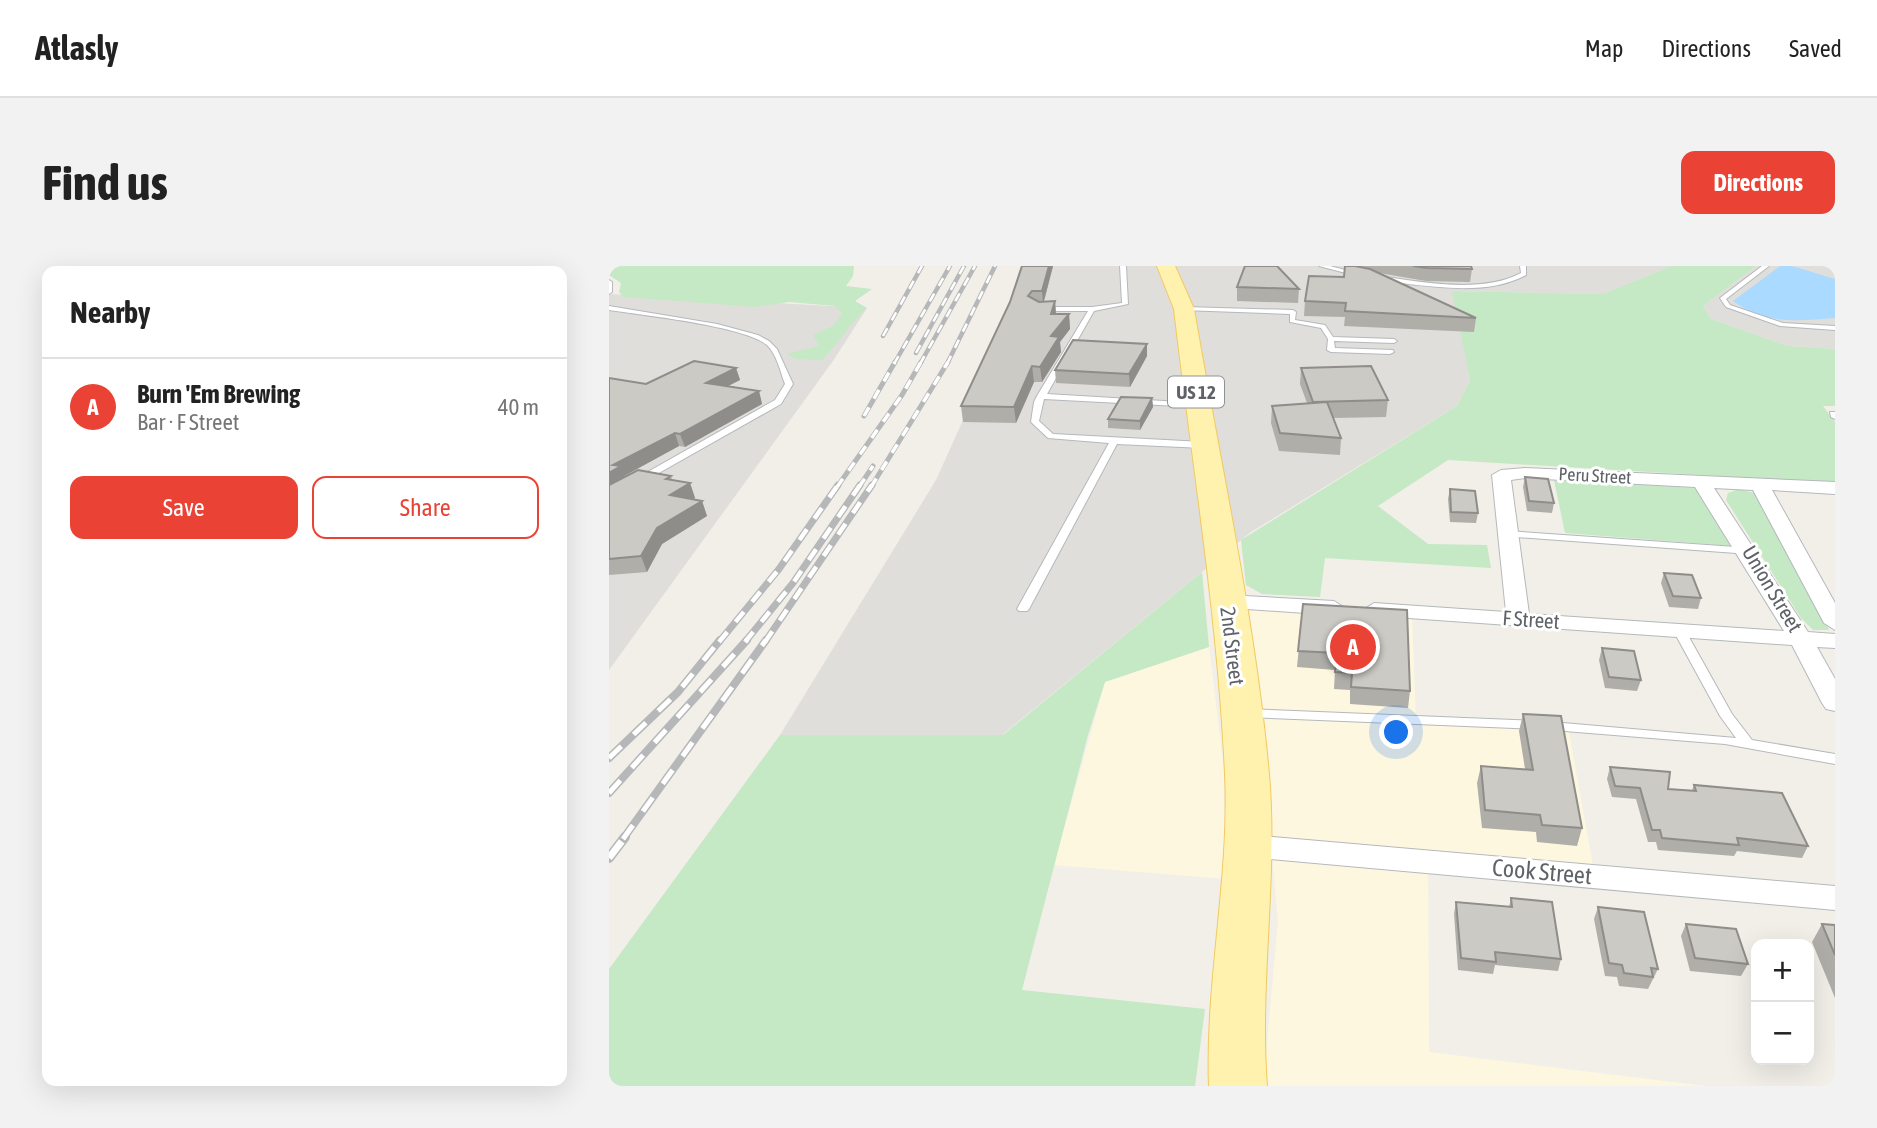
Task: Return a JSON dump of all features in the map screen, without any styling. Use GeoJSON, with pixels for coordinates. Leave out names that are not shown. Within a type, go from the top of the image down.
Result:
{"type":"FeatureCollection","features":[{"type":"Feature","properties":{"kind":"main road","name":"2nd Street"},"geometry":{"type":"LineString","coordinates":[[1166,266],[1184,310],[1226,602],[1247,774],[1249,846],[1235,1031],[1238,1086]]}},
{"type":"Feature","properties":{"kind":"main road","name":"2nd Street"},"geometry":{"type":"LineString","coordinates":[[1218,1086],[1235,1031]]}},
{"type":"Feature","properties":{"kind":"street","name":"Peru Street"},"geometry":{"type":"LineString","coordinates":[[1518,620],[1501,475],[1525,473],[1835,488]]}},
{"type":"Feature","properties":{"kind":"street","name":"Union Street"},"geometry":{"type":"LineString","coordinates":[[1700,481],[1750,551],[1802,639],[1835,703]]}},
{"type":"Feature","properties":{"kind":"street","name":"Union Street"},"geometry":{"type":"LineString","coordinates":[[1759,484],[1835,623]]}},
{"type":"Feature","properties":{"kind":"street","name":"F Street"},"geometry":{"type":"LineString","coordinates":[[1226,602],[1835,641]]}},
{"type":"Feature","properties":{"kind":"street","name":"Cook Street"},"geometry":{"type":"LineString","coordinates":[[1249,846],[1835,898]]}},
{"type":"Feature","properties":{"kind":"lane"},"geometry":{"type":"LineString","coordinates":[[1035,309],[1092,309],[1125,304],[1123,266]]}},
{"type":"Feature","properties":{"kind":"lane"},"geometry":{"type":"LineString","coordinates":[[1322,266],[1400,281],[1465,286],[1516,282],[1524,274],[1523,266]]}},
{"type":"Feature","properties":{"kind":"lane"},"geometry":{"type":"LineString","coordinates":[[1766,266],[1728,292],[1722,299],[1728,306],[1782,325],[1835,328]]}},
{"type":"Feature","properties":{"kind":"lane"},"geometry":{"type":"LineString","coordinates":[[609,282],[609,292]]}},
{"type":"Feature","properties":{"kind":"lane"},"geometry":{"type":"LineString","coordinates":[[609,308],[742,332],[764,339],[774,348],[789,384],[778,402],[633,484]]}},
{"type":"Feature","properties":{"kind":"lane"},"geometry":{"type":"LineString","coordinates":[[1092,309],[1041,396],[1035,422],[1051,436],[1203,445]]}},
{"type":"Feature","properties":{"kind":"lane"},"geometry":{"type":"LineString","coordinates":[[1184,310],[1293,312],[1292,321],[1323,326],[1331,339],[1331,350],[1390,352]]}},
{"type":"Feature","properties":{"kind":"lane"},"geometry":{"type":"LineString","coordinates":[[1331,339],[1394,341]]}},
{"type":"Feature","properties":{"kind":"lane"},"geometry":{"type":"LineString","coordinates":[[1041,396],[1197,405]]}},
{"type":"Feature","properties":{"kind":"lane"},"geometry":{"type":"LineString","coordinates":[[1023,609],[1114,441]]}},
{"type":"Feature","properties":{"kind":"lane"},"geometry":{"type":"LineString","coordinates":[[1507,534],[1750,551]]}},
{"type":"Feature","properties":{"kind":"lane"},"geometry":{"type":"LineString","coordinates":[[1679,631],[1726,716],[1747,743]]}},
{"type":"Feature","properties":{"kind":"lane"},"geometry":{"type":"LineString","coordinates":[[1240,713],[1540,725],[1747,743],[1835,759]]}},
{"type":"Feature","properties":{"kind":"shaded area"},"geometry":{"type":"Polygon","coordinates":[[[1028,266],[1671,266],[1603,294],[1453,291],[1470,380],[1457,406],[1251,532],[1002,735],[780,735],[936,480],[1018,298],[1028,266]]]}},
{"type":"Feature","properties":{"kind":"shaded area"},"geometry":{"type":"Polygon","coordinates":[[[1756,266],[1835,266],[1835,349],[1788,346],[1711,319],[1703,306],[1756,266]]]}},
{"type":"Feature","properties":{"kind":"shaded area"},"geometry":{"type":"Polygon","coordinates":[[[609,294],[867,308],[833,361],[609,670],[609,294]]]}},
{"type":"Feature","properties":{"kind":"shaded area"},"geometry":{"type":"Polygon","coordinates":[[[1249,607],[1412,617],[1416,720],[1568,727],[1593,866],[1428,850],[1429,1052],[1705,1086],[1263,1086],[1278,921],[1249,607]]]}},
{"type":"Feature","properties":{"kind":"shaded area"},"geometry":{"type":"Polygon","coordinates":[[[1209,647],[1224,769],[1225,879],[1054,865],[1105,682],[1209,647]]]}},
{"type":"Feature","properties":{"kind":"green space"},"geometry":{"type":"Polygon","coordinates":[[[609,266],[854,266],[853,276],[846,286],[872,289],[855,301],[867,308],[822,360],[797,359],[786,354],[819,346],[813,335],[833,326],[842,313],[835,306],[789,302],[756,307],[624,297],[619,292],[621,283],[609,275],[609,266]]]}},
{"type":"Feature","properties":{"kind":"green space"},"geometry":{"type":"Polygon","coordinates":[[[1671,266],[1756,266],[1703,306],[1711,319],[1788,346],[1835,349],[1835,406],[1823,406],[1835,422],[1835,483],[1448,460],[1378,506],[1428,544],[1487,545],[1491,568],[1325,558],[1320,597],[1262,594],[1246,585],[1241,540],[1457,406],[1470,380],[1452,291],[1603,294],[1671,266]]]}},
{"type":"Feature","properties":{"kind":"green space"},"geometry":{"type":"Polygon","coordinates":[[[1554,480],[1695,488],[1731,546],[1565,533],[1554,480]]]}},
{"type":"Feature","properties":{"kind":"green space"},"geometry":{"type":"Polygon","coordinates":[[[1739,489],[1758,494],[1822,610],[1829,630],[1813,630],[1801,618],[1726,500],[1728,493],[1739,489]]]}},
{"type":"Feature","properties":{"kind":"green space"},"geometry":{"type":"Polygon","coordinates":[[[1202,572],[1209,647],[1105,682],[1088,735],[1022,990],[1205,1009],[1195,1086],[609,1086],[609,969],[780,735],[1003,735],[1202,572]]]}},
{"type":"Feature","properties":{"kind":"water"},"geometry":{"type":"Polygon","coordinates":[[[1780,266],[1792,266],[1835,279],[1835,318],[1769,318],[1745,309],[1733,301],[1780,266]]]}},
{"type":"Feature","properties":{"kind":"building"},"geometry":{"type":"Polygon","coordinates":[[[1022,266],[1049,266],[1042,291],[1032,291],[1028,296],[1039,302],[1055,301],[1051,314],[1069,314],[1051,336],[1059,337],[1040,367],[1032,366],[1014,407],[961,406],[1010,302],[1022,266]]]}},
{"type":"Feature","properties":{"kind":"building"},"geometry":{"type":"Polygon","coordinates":[[[1245,266],[1277,266],[1299,289],[1237,287],[1245,266]]]}},
{"type":"Feature","properties":{"kind":"building"},"geometry":{"type":"Polygon","coordinates":[[[1345,266],[1370,269],[1476,318],[1345,311],[1346,303],[1305,301],[1309,276],[1344,277],[1345,266]]]}},
{"type":"Feature","properties":{"kind":"building"},"geometry":{"type":"Polygon","coordinates":[[[1413,266],[1471,266],[1472,269],[1427,268],[1413,266]]]}},
{"type":"Feature","properties":{"kind":"building"},"geometry":{"type":"Polygon","coordinates":[[[1073,340],[1147,344],[1129,374],[1055,370],[1073,340]]]}},
{"type":"Feature","properties":{"kind":"building"},"geometry":{"type":"Polygon","coordinates":[[[694,361],[736,368],[706,383],[759,391],[680,434],[675,433],[613,465],[621,466],[609,473],[609,378],[646,384],[694,361]]]}},
{"type":"Feature","properties":{"kind":"building"},"geometry":{"type":"Polygon","coordinates":[[[1371,366],[1388,400],[1313,402],[1301,368],[1371,366]]]}},
{"type":"Feature","properties":{"kind":"building"},"geometry":{"type":"Polygon","coordinates":[[[1121,397],[1152,398],[1140,421],[1108,419],[1121,397]]]}},
{"type":"Feature","properties":{"kind":"building"},"geometry":{"type":"Polygon","coordinates":[[[1327,402],[1341,438],[1280,433],[1272,406],[1327,402]]]}},
{"type":"Feature","properties":{"kind":"building"},"geometry":{"type":"Polygon","coordinates":[[[638,470],[671,476],[666,479],[690,483],[670,495],[702,501],[657,528],[641,556],[609,559],[609,485],[638,470]]]}},
{"type":"Feature","properties":{"kind":"building"},"geometry":{"type":"Polygon","coordinates":[[[1525,477],[1548,479],[1554,503],[1529,501],[1525,477]]]}},
{"type":"Feature","properties":{"kind":"building"},"geometry":{"type":"Polygon","coordinates":[[[1450,489],[1475,491],[1478,513],[1451,512],[1450,489]]]}},
{"type":"Feature","properties":{"kind":"building"},"geometry":{"type":"Polygon","coordinates":[[[1664,573],[1692,575],[1701,598],[1673,596],[1664,573]]]}},
{"type":"Feature","properties":{"kind":"building"},"geometry":{"type":"Polygon","coordinates":[[[1303,604],[1407,610],[1410,691],[1351,687],[1352,673],[1335,672],[1337,653],[1298,651],[1303,604]]]}},
{"type":"Feature","properties":{"kind":"building"},"geometry":{"type":"Polygon","coordinates":[[[1602,648],[1634,651],[1641,680],[1609,677],[1602,648]]]}},
{"type":"Feature","properties":{"kind":"building"},"geometry":{"type":"Polygon","coordinates":[[[1523,714],[1561,716],[1582,828],[1542,825],[1540,815],[1485,810],[1481,766],[1533,770],[1523,714]]]}},
{"type":"Feature","properties":{"kind":"building"},"geometry":{"type":"Polygon","coordinates":[[[1610,767],[1670,772],[1668,789],[1696,791],[1694,785],[1782,793],[1808,846],[1737,838],[1739,845],[1662,838],[1660,830],[1652,830],[1640,788],[1615,786],[1610,767]]]}},
{"type":"Feature","properties":{"kind":"building"},"geometry":{"type":"Polygon","coordinates":[[[1511,898],[1552,902],[1561,959],[1495,952],[1496,962],[1461,958],[1456,902],[1512,907],[1511,898]]]}},
{"type":"Feature","properties":{"kind":"building"},"geometry":{"type":"Polygon","coordinates":[[[1598,907],[1644,912],[1658,969],[1651,968],[1653,977],[1624,973],[1622,965],[1609,963],[1598,907]]]}},
{"type":"Feature","properties":{"kind":"building"},"geometry":{"type":"Polygon","coordinates":[[[1686,924],[1736,929],[1748,964],[1695,958],[1686,924]]]}},
{"type":"Feature","properties":{"kind":"building"},"geometry":{"type":"Polygon","coordinates":[[[1822,924],[1835,925],[1835,955],[1822,924]]]}},
{"type":"Feature","properties":{"kind":"railway"},"geometry":{"type":"LineString","coordinates":[[883,336],[922,266]]}},
{"type":"Feature","properties":{"kind":"railway"},"geometry":{"type":"LineString","coordinates":[[894,364],[950,266]]}},
{"type":"Feature","properties":{"kind":"railway"},"geometry":{"type":"LineString","coordinates":[[916,353],[964,266]]}},
{"type":"Feature","properties":{"kind":"railway"},"geometry":{"type":"LineString","coordinates":[[920,364],[975,266]]}},
{"type":"Feature","properties":{"kind":"railway"},"geometry":{"type":"LineString","coordinates":[[948,362],[995,266]]}},
{"type":"Feature","properties":{"kind":"railway"},"geometry":{"type":"LineString","coordinates":[[864,416],[895,362]]}},
{"type":"Feature","properties":{"kind":"railway"},"geometry":{"type":"LineString","coordinates":[[837,487],[902,395],[921,362]]}},
{"type":"Feature","properties":{"kind":"railway"},"geometry":{"type":"LineString","coordinates":[[871,487],[948,362]]}},
{"type":"Feature","properties":{"kind":"railway"},"geometry":{"type":"LineString","coordinates":[[859,487],[873,466]]}},
{"type":"Feature","properties":{"kind":"railway"},"geometry":{"type":"LineString","coordinates":[[719,642],[779,569],[838,485]]}},
{"type":"Feature","properties":{"kind":"railway"},"geometry":{"type":"LineString","coordinates":[[745,642],[793,583],[860,485]]}},
{"type":"Feature","properties":{"kind":"railway"},"geometry":{"type":"LineString","coordinates":[[765,642],[872,485]]}},
{"type":"Feature","properties":{"kind":"railway"},"geometry":{"type":"LineString","coordinates":[[609,758],[678,692],[720,640]]}},
{"type":"Feature","properties":{"kind":"railway"},"geometry":{"type":"LineString","coordinates":[[609,793],[747,640]]}},
{"type":"Feature","properties":{"kind":"railway"},"geometry":{"type":"LineString","coordinates":[[623,839],[766,640]]}},
{"type":"Feature","properties":{"kind":"railway"},"geometry":{"type":"LineString","coordinates":[[609,858],[625,837]]}},
{"type":"Feature","properties":{"kind":"place","name":"Burn 'Em Brewing"},"geometry":{"type":"Point","coordinates":[1353,647]}}]}
